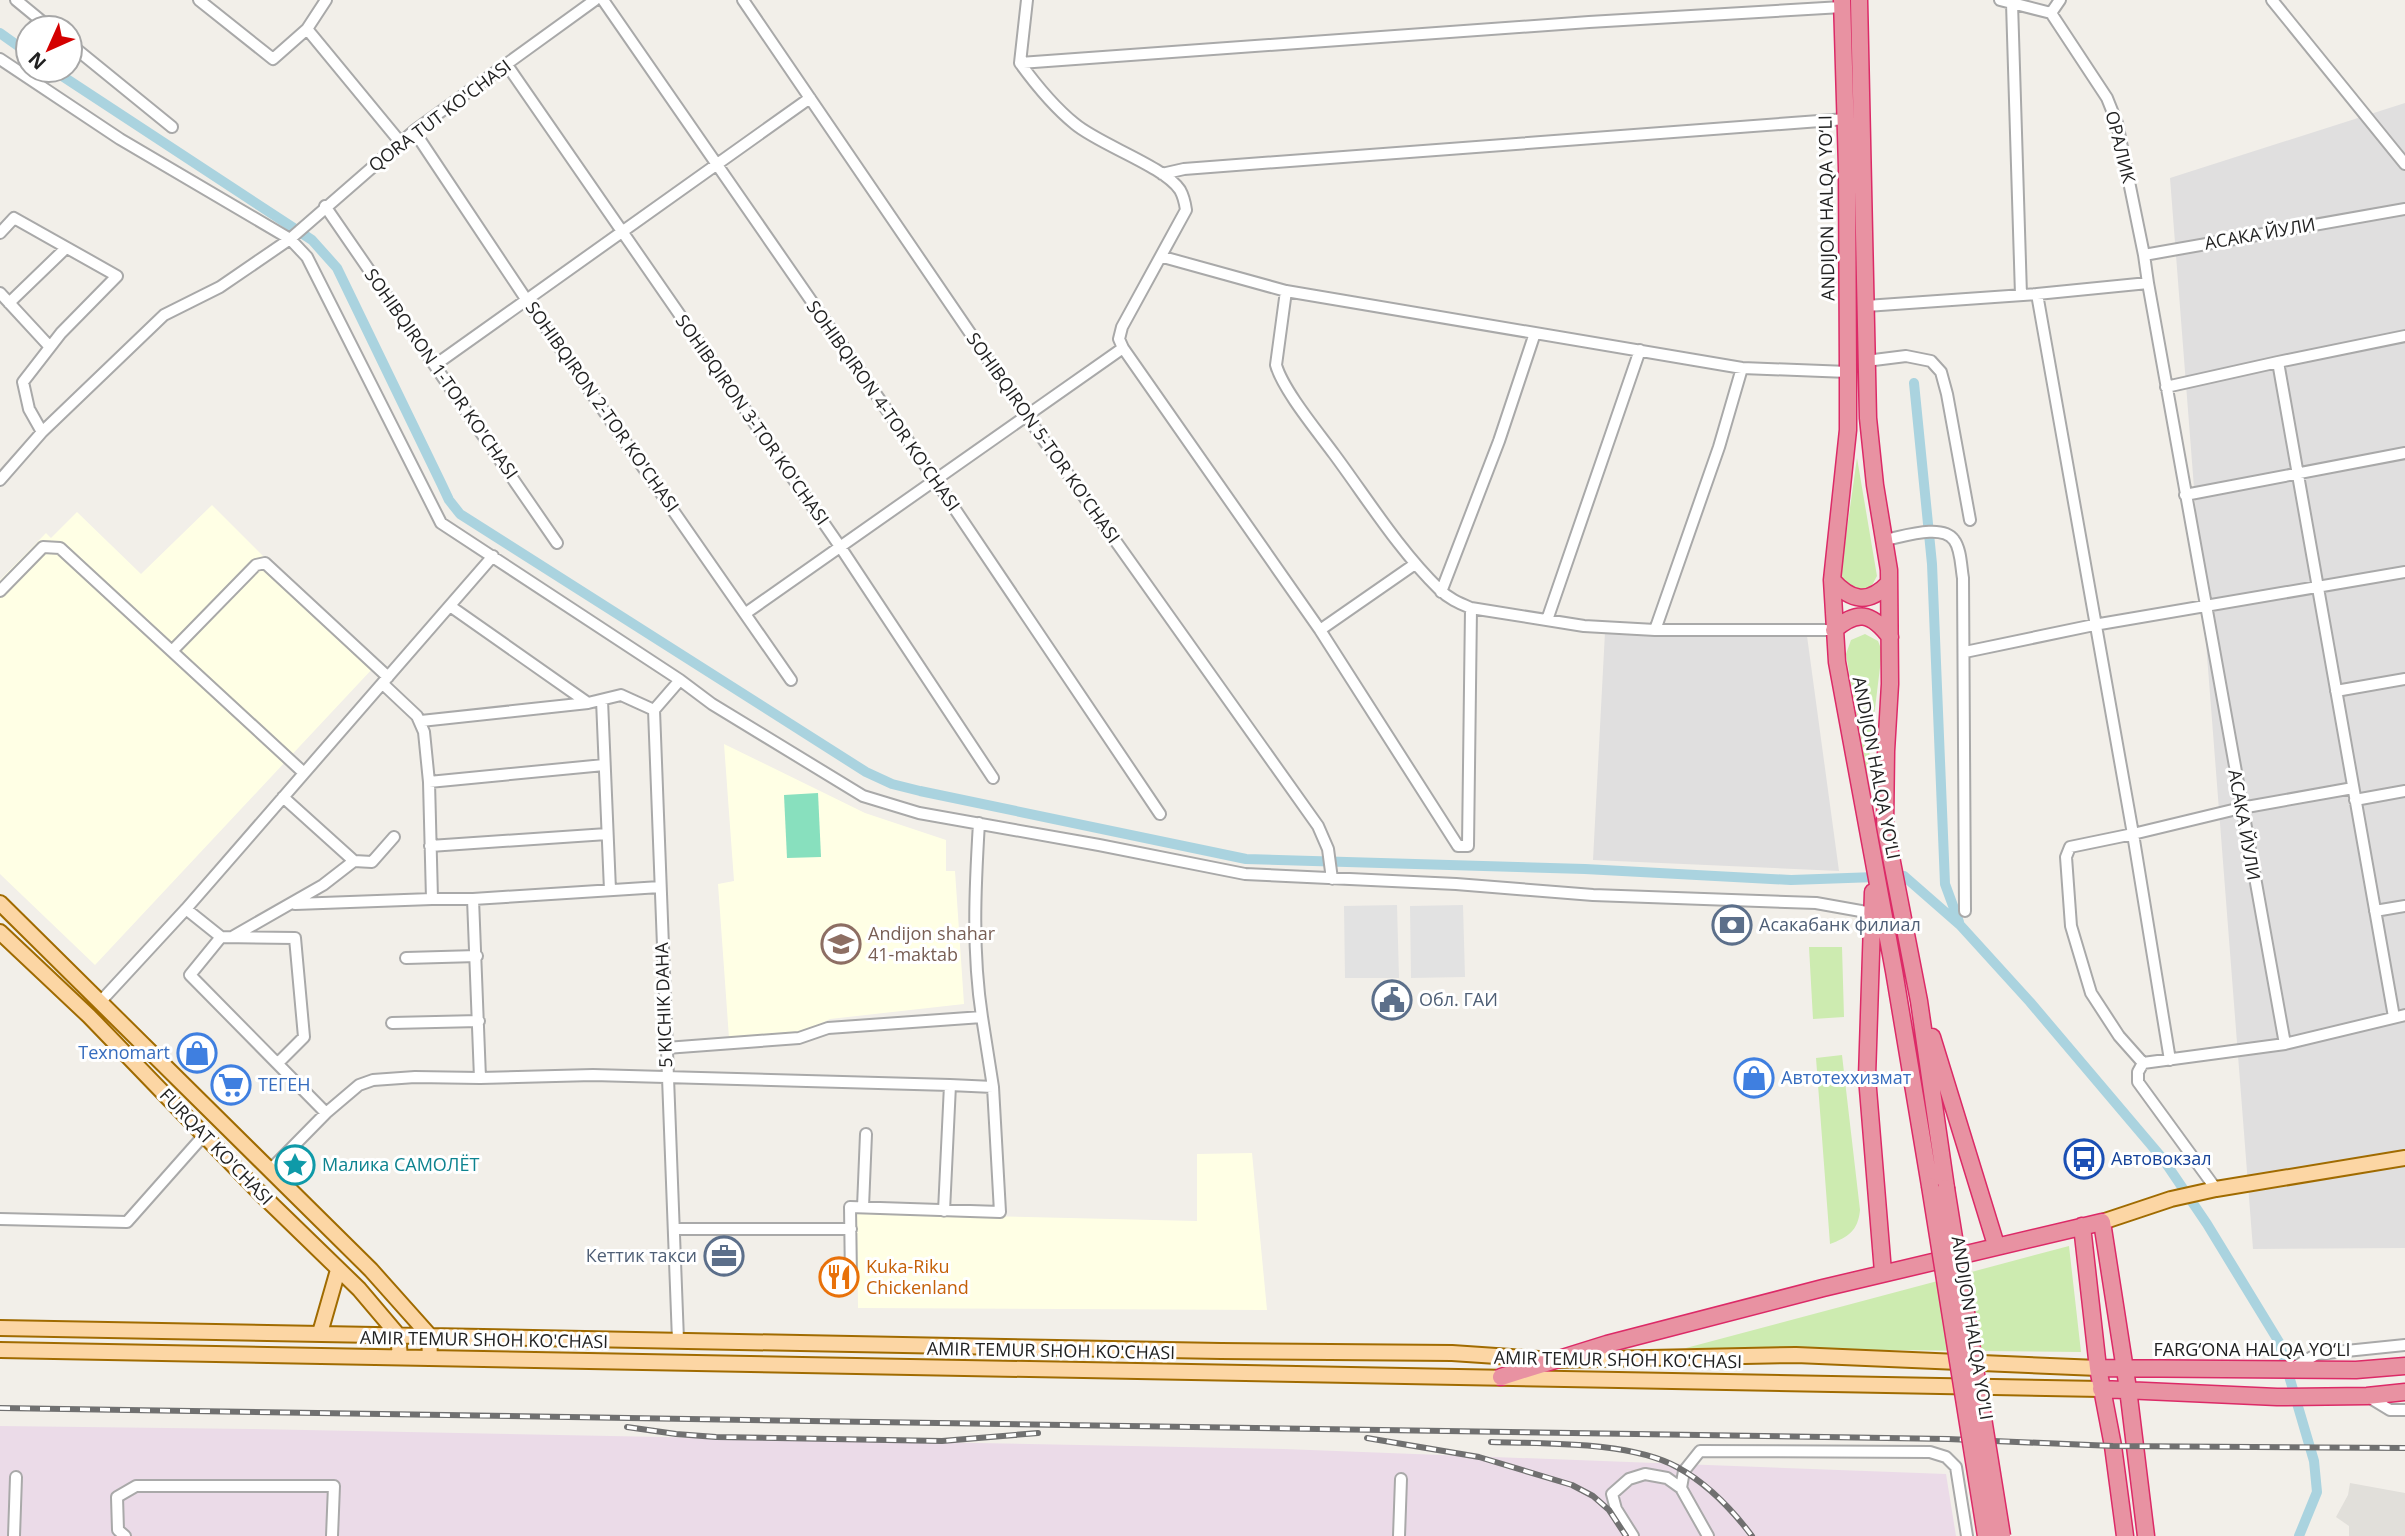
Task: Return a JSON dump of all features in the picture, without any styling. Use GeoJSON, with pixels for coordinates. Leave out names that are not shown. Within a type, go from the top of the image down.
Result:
{"type":"FeatureCollection","features":[{"type":"Feature","properties":{"kind":"highway","name":"ANDIJON HALQA YO‘LI"},"geometry":{"type":"LineString","coordinates":[[1859,0],[1868,418],[1889,583],[1885,826],[1919,1001],[1938,1187],[1986,1536]]}},
{"type":"Feature","properties":{"kind":"highway","name":"ANDIJON HALQA YO‘LI"},"geometry":{"type":"LineString","coordinates":[[1842,4],[1849,372],[1848,430],[1832,580],[1837,662],[2002,1536]]}},
{"type":"Feature","properties":{"kind":"highway"},"geometry":{"type":"LineString","coordinates":[[1832,580],[1850,596],[1861,598],[1872,596],[1889,583]]}},
{"type":"Feature","properties":{"kind":"highway"},"geometry":{"type":"LineString","coordinates":[[1834,630],[1850,618],[1867,617],[1876,621],[1890,637]]}},
{"type":"Feature","properties":{"kind":"highway"},"geometry":{"type":"LineString","coordinates":[[1874,858],[1867,1077],[1883,1272]]}},
{"type":"Feature","properties":{"kind":"highway"},"geometry":{"type":"LineString","coordinates":[[1919,1001],[1996,1245]]}},
{"type":"Feature","properties":{"kind":"highway"},"geometry":{"type":"LineString","coordinates":[[1501,1377],[1607,1344],[1883,1272],[2102,1222],[2147,1536]]}},
{"type":"Feature","properties":{"kind":"highway"},"geometry":{"type":"LineString","coordinates":[[2082,1226],[2098,1368],[2113,1446],[2125,1536]]}},
{"type":"Feature","properties":{"kind":"highway","name":"FARG‘ONA HALQA YO‘LI"},"geometry":{"type":"LineString","coordinates":[[2098,1368],[2356,1370],[2405,1366]]}},
{"type":"Feature","properties":{"kind":"highway"},"geometry":{"type":"LineString","coordinates":[[2101,1389],[2373,1400],[2405,1392]]}},
{"type":"Feature","properties":{"kind":"main road","name":"FURQAT KO'CHASI"},"geometry":{"type":"LineString","coordinates":[[0,903],[371,1270],[429,1335]]}},
{"type":"Feature","properties":{"kind":"main road","name":"FURQAT KO'CHASI"},"geometry":{"type":"LineString","coordinates":[[0,932],[89,1016],[359,1289],[398,1335]]}},
{"type":"Feature","properties":{"kind":"main road"},"geometry":{"type":"LineString","coordinates":[[2102,1222],[2171,1199],[2212,1190],[2405,1158]]}},
{"type":"Feature","properties":{"kind":"main road"},"geometry":{"type":"LineString","coordinates":[[320,1333],[338,1270]]}},
{"type":"Feature","properties":{"kind":"main road","name":"AMIR TEMUR SHOH KO'CHASI"},"geometry":{"type":"LineString","coordinates":[[0,1328],[1452,1353],[1554,1360],[1796,1355],[2098,1368]]}},
{"type":"Feature","properties":{"kind":"main road"},"geometry":{"type":"LineString","coordinates":[[398,1335],[400,1357]]}},
{"type":"Feature","properties":{"kind":"main road"},"geometry":{"type":"LineString","coordinates":[[429,1335],[430,1358]]}},
{"type":"Feature","properties":{"kind":"main road","name":"AMIR TEMUR SHOH KO'CHASI"},"geometry":{"type":"LineString","coordinates":[[0,1350],[2101,1389]]}},
{"type":"Feature","properties":{"kind":"street"},"geometry":{"type":"LineString","coordinates":[[16,0],[33,14]]}},
{"type":"Feature","properties":{"kind":"street"},"geometry":{"type":"LineString","coordinates":[[199,0],[273,60],[307,29],[326,0]]}},
{"type":"Feature","properties":{"kind":"street","name":"QORA TUT KO'CHASI"},"geometry":{"type":"LineString","coordinates":[[0,480],[42,432],[164,315],[220,286],[290,239],[414,131],[595,0]]}},
{"type":"Feature","properties":{"kind":"street","name":"SOHIBQIRON 4-TOR KO'CHASI"},"geometry":{"type":"LineString","coordinates":[[603,0],[936,481],[1160,814]]}},
{"type":"Feature","properties":{"kind":"street","name":"SOHIBQIRON 5-TOR KO'CHASI"},"geometry":{"type":"LineString","coordinates":[[743,0],[1026,415],[1318,826],[1328,849],[1332,876]]}},
{"type":"Feature","properties":{"kind":"street"},"geometry":{"type":"LineString","coordinates":[[1027,0],[1020,64],[1073,123],[1162,174],[1181,191],[1186,210],[1163,257],[1122,327],[1119,339],[1123,348],[1320,630],[1458,846],[1468,846],[1471,608]]}},
{"type":"Feature","properties":{"kind":"street"},"geometry":{"type":"LineString","coordinates":[[2021,295],[2006,1],[2051,13],[2060,0]]}},
{"type":"Feature","properties":{"kind":"street"},"geometry":{"type":"LineString","coordinates":[[2272,0],[2405,164]]}},
{"type":"Feature","properties":{"kind":"street"},"geometry":{"type":"LineString","coordinates":[[1020,64],[1842,4]]}},
{"type":"Feature","properties":{"kind":"street","name":"ОРАЛИК"},"geometry":{"type":"LineString","coordinates":[[2051,13],[2107,98],[2117,123],[2144,255]]}},
{"type":"Feature","properties":{"kind":"street"},"geometry":{"type":"LineString","coordinates":[[307,29],[401,143]]}},
{"type":"Feature","properties":{"kind":"street"},"geometry":{"type":"LineString","coordinates":[[84,55],[172,127]]}},
{"type":"Feature","properties":{"kind":"street"},"geometry":{"type":"LineString","coordinates":[[0,59],[120,139],[290,239],[307,257],[441,523],[680,680],[712,704],[863,796],[919,813],[1245,874],[1332,876],[1593,895],[1816,903],[1872,913]]}},
{"type":"Feature","properties":{"kind":"street","name":"SOHIBQIRON 3-TOR KO'CHASI"},"geometry":{"type":"LineString","coordinates":[[507,65],[841,548],[993,778]]}},
{"type":"Feature","properties":{"kind":"street"},"geometry":{"type":"LineString","coordinates":[[435,365],[810,98]]}},
{"type":"Feature","properties":{"kind":"street"},"geometry":{"type":"LineString","coordinates":[[1162,174],[1198,168],[1846,119]]}},
{"type":"Feature","properties":{"kind":"street","name":"SOHIBQIRON 2-TOR KO'CHASI"},"geometry":{"type":"LineString","coordinates":[[414,131],[526,299],[791,680]]}},
{"type":"Feature","properties":{"kind":"street","name":"SOHIBQIRON 1-TOR KO'CHASI"},"geometry":{"type":"LineString","coordinates":[[325,206],[557,542]]}},
{"type":"Feature","properties":{"kind":"street","name":"АСАКА ЙУЛИ"},"geometry":{"type":"LineString","coordinates":[[2285,1044],[2144,255],[2405,209]]}},
{"type":"Feature","properties":{"kind":"street"},"geometry":{"type":"LineString","coordinates":[[0,233],[15,218],[117,276],[50,347],[23,382],[29,410],[42,432]]}},
{"type":"Feature","properties":{"kind":"street"},"geometry":{"type":"LineString","coordinates":[[9,303],[66,248]]}},
{"type":"Feature","properties":{"kind":"street"},"geometry":{"type":"LineString","coordinates":[[1163,257],[1286,291],[1742,368],[1849,372]]}},
{"type":"Feature","properties":{"kind":"street"},"geometry":{"type":"LineString","coordinates":[[1866,306],[2148,283]]}},
{"type":"Feature","properties":{"kind":"street"},"geometry":{"type":"LineString","coordinates":[[1286,291],[1276,365],[1279,376],[1415,564],[1441,592],[1455,602],[1471,608],[1584,626],[1655,630],[1834,630]]}},
{"type":"Feature","properties":{"kind":"street"},"geometry":{"type":"LineString","coordinates":[[0,293],[50,347]]}},
{"type":"Feature","properties":{"kind":"street"},"geometry":{"type":"LineString","coordinates":[[2037,294],[2133,834],[2170,1060]]}},
{"type":"Feature","properties":{"kind":"street"},"geometry":{"type":"LineString","coordinates":[[1441,592],[1499,440],[1535,333]]}},
{"type":"Feature","properties":{"kind":"street"},"geometry":{"type":"LineString","coordinates":[[2166,387],[2405,336]]}},
{"type":"Feature","properties":{"kind":"street"},"geometry":{"type":"LineString","coordinates":[[746,613],[1123,348]]}},
{"type":"Feature","properties":{"kind":"street"},"geometry":{"type":"LineString","coordinates":[[1547,620],[1640,350]]}},
{"type":"Feature","properties":{"kind":"street"},"geometry":{"type":"LineString","coordinates":[[1866,362],[1906,356],[1931,361],[1941,372],[1970,520]]}},
{"type":"Feature","properties":{"kind":"street"},"geometry":{"type":"LineString","coordinates":[[2143,1063],[2285,1044],[2399,1016],[2375,911],[2278,362]]}},
{"type":"Feature","properties":{"kind":"street"},"geometry":{"type":"LineString","coordinates":[[1655,630],[1719,447],[1742,368]]}},
{"type":"Feature","properties":{"kind":"street"},"geometry":{"type":"LineString","coordinates":[[2185,495],[2405,453]]}},
{"type":"Feature","properties":{"kind":"street"},"geometry":{"type":"LineString","coordinates":[[1884,540],[1936,531],[1946,533],[1955,541],[1963,578],[1965,911]]}},
{"type":"Feature","properties":{"kind":"street"},"geometry":{"type":"LineString","coordinates":[[0,591],[43,547],[60,548],[304,773]]}},
{"type":"Feature","properties":{"kind":"street"},"geometry":{"type":"LineString","coordinates":[[100,1001],[186,909],[493,556]]}},
{"type":"Feature","properties":{"kind":"street"},"geometry":{"type":"LineString","coordinates":[[172,651],[256,565],[265,563],[385,681],[421,721],[429,782],[432,899]]}},
{"type":"Feature","properties":{"kind":"street"},"geometry":{"type":"LineString","coordinates":[[1320,630],[1415,564]]}},
{"type":"Feature","properties":{"kind":"street"},"geometry":{"type":"LineString","coordinates":[[1965,652],[2094,625],[2405,572]]}},
{"type":"Feature","properties":{"kind":"street"},"geometry":{"type":"LineString","coordinates":[[450,606],[588,703]]}},
{"type":"Feature","properties":{"kind":"street"},"geometry":{"type":"LineString","coordinates":[[2336,691],[2405,679]]}},
{"type":"Feature","properties":{"kind":"street"},"geometry":{"type":"LineString","coordinates":[[421,721],[588,703],[621,695],[654,710],[680,680]]}},
{"type":"Feature","properties":{"kind":"street"},"geometry":{"type":"LineString","coordinates":[[601,700],[610,890]]}},
{"type":"Feature","properties":{"kind":"street","name":"5 KICHIK DAHA"},"geometry":{"type":"LineString","coordinates":[[654,710],[678,1340]]}},
{"type":"Feature","properties":{"kind":"street"},"geometry":{"type":"LineString","coordinates":[[429,782],[604,765]]}},
{"type":"Feature","properties":{"kind":"street"},"geometry":{"type":"LineString","coordinates":[[2143,1063],[2119,1036],[2091,993],[2071,926],[2066,857],[2070,847],[2241,808],[2354,794],[2405,791]]}},
{"type":"Feature","properties":{"kind":"street"},"geometry":{"type":"LineString","coordinates":[[283,797],[354,861],[372,862],[394,838]]}},
{"type":"Feature","properties":{"kind":"street"},"geometry":{"type":"LineString","coordinates":[[851,1279],[850,1207],[1000,1212],[993,1087],[976,980],[979,823]]}},
{"type":"Feature","properties":{"kind":"street"},"geometry":{"type":"LineString","coordinates":[[430,846],[607,834]]}},
{"type":"Feature","properties":{"kind":"street"},"geometry":{"type":"LineString","coordinates":[[326,1113],[190,975],[227,937],[292,904],[354,861]]}},
{"type":"Feature","properties":{"kind":"street"},"geometry":{"type":"LineString","coordinates":[[292,904],[473,899],[660,887]]}},
{"type":"Feature","properties":{"kind":"street"},"geometry":{"type":"LineString","coordinates":[[473,899],[480,1078]]}},
{"type":"Feature","properties":{"kind":"street"},"geometry":{"type":"LineString","coordinates":[[2375,911],[2405,906]]}},
{"type":"Feature","properties":{"kind":"street"},"geometry":{"type":"LineString","coordinates":[[186,909],[227,937],[295,938],[304,1037],[278,1063]]}},
{"type":"Feature","properties":{"kind":"street"},"geometry":{"type":"LineString","coordinates":[[406,958],[477,956]]}},
{"type":"Feature","properties":{"kind":"street"},"geometry":{"type":"LineString","coordinates":[[666,1048],[799,1038],[828,1028],[982,1017]]}},
{"type":"Feature","properties":{"kind":"street"},"geometry":{"type":"LineString","coordinates":[[392,1023],[479,1021]]}},
{"type":"Feature","properties":{"kind":"street"},"geometry":{"type":"LineString","coordinates":[[2143,1063],[2138,1072],[2138,1082],[2212,1190]]}},
{"type":"Feature","properties":{"kind":"street"},"geometry":{"type":"LineString","coordinates":[[269,1171],[326,1113],[359,1086],[373,1080],[593,1075],[993,1087]]}},
{"type":"Feature","properties":{"kind":"street"},"geometry":{"type":"LineString","coordinates":[[944,1211],[950,1085]]}},
{"type":"Feature","properties":{"kind":"street"},"geometry":{"type":"LineString","coordinates":[[0,1219],[127,1222],[205,1134]]}},
{"type":"Feature","properties":{"kind":"street"},"geometry":{"type":"LineString","coordinates":[[863,1208],[866,1134]]}},
{"type":"Feature","properties":{"kind":"street"},"geometry":{"type":"LineString","coordinates":[[674,1229],[851,1229]]}},
{"type":"Feature","properties":{"kind":"street"},"geometry":{"type":"LineString","coordinates":[[2291,1370],[2317,1354],[2405,1345]]}},
{"type":"Feature","properties":{"kind":"street"},"geometry":{"type":"LineString","coordinates":[[2373,1400],[2390,1410],[2405,1410]]}},
{"type":"Feature","properties":{"kind":"street"},"geometry":{"type":"LineString","coordinates":[[1681,1488],[1684,1471],[1700,1451],[1930,1452],[1945,1457],[1956,1467],[1966,1536]]}},
{"type":"Feature","properties":{"kind":"street"},"geometry":{"type":"LineString","coordinates":[[1633,1536],[1616,1509],[1612,1494],[1629,1479],[1645,1474],[1667,1478],[1681,1488],[1708,1536]]}},
{"type":"Feature","properties":{"kind":"street"},"geometry":{"type":"LineString","coordinates":[[14,1536],[16,1477]]}},
{"type":"Feature","properties":{"kind":"street"},"geometry":{"type":"LineString","coordinates":[[1399,1536],[1401,1479]]}},
{"type":"Feature","properties":{"kind":"street"},"geometry":{"type":"LineString","coordinates":[[125,1536],[118,1530],[117,1497],[136,1486],[334,1486],[332,1536]]}},
{"type":"Feature","properties":{"kind":"shaded area"},"geometry":{"type":"Polygon","coordinates":[[[2405,103],[2405,1248],[2253,1249],[2170,178],[2405,103]]]}},
{"type":"Feature","properties":{"kind":"shaded area"},"geometry":{"type":"Polygon","coordinates":[[[212,505],[374,667],[95,965],[0,874],[0,580],[46,533],[51,538],[77,512],[141,574],[212,505]]]}},
{"type":"Feature","properties":{"kind":"shaded area"},"geometry":{"type":"Polygon","coordinates":[[[1605,632],[1807,636],[1839,871],[1593,860],[1605,632]]]}},
{"type":"Feature","properties":{"kind":"shaded area","name":"Andijon shahar 41-maktab"},"geometry":{"type":"Polygon","coordinates":[[[724,744],[865,813],[946,840],[946,871],[955,871],[964,1004],[830,1019],[802,1033],[729,1038],[718,884],[734,881],[724,744]]]}},
{"type":"Feature","properties":{"kind":"shaded area"},"geometry":{"type":"Polygon","coordinates":[[[1397,905],[1399,978],[1345,978],[1344,906],[1397,905]]]}},
{"type":"Feature","properties":{"kind":"shaded area"},"geometry":{"type":"Polygon","coordinates":[[[1463,905],[1465,977],[1411,978],[1410,906],[1463,905]]]}},
{"type":"Feature","properties":{"kind":"shaded area"},"geometry":{"type":"Polygon","coordinates":[[[1252,1153],[1267,1310],[858,1308],[857,1213],[1197,1221],[1197,1154],[1252,1153]]]}},
{"type":"Feature","properties":{"kind":"shaded area"},"geometry":{"type":"Polygon","coordinates":[[[0,1426],[1284,1449],[1946,1474],[1956,1536],[0,1536],[0,1426]]]}},
{"type":"Feature","properties":{"kind":"shaded area"},"geometry":{"type":"Polygon","coordinates":[[[2350,1483],[2405,1493],[2405,1536],[2349,1536],[2349,1526],[2336,1517],[2348,1495],[2350,1483]]]}},
{"type":"Feature","properties":{"kind":"green space"},"geometry":{"type":"Polygon","coordinates":[[[1857,458],[1877,576],[1870,589],[1860,592],[1843,582],[1841,572],[1857,458]]]}},
{"type":"Feature","properties":{"kind":"green space"},"geometry":{"type":"Polygon","coordinates":[[[1865,634],[1878,641],[1882,651],[1867,774],[1846,654],[1851,640],[1865,634]]]}},
{"type":"Feature","properties":{"kind":"green space"},"geometry":{"type":"Polygon","coordinates":[[[818,793],[821,857],[787,858],[784,795],[818,793]]]}},
{"type":"Feature","properties":{"kind":"green space"},"geometry":{"type":"Polygon","coordinates":[[[1809,947],[1842,947],[1844,1017],[1813,1019],[1809,947]]]}},
{"type":"Feature","properties":{"kind":"green space"},"geometry":{"type":"Polygon","coordinates":[[[1842,1055],[1860,1210],[1857,1223],[1851,1232],[1830,1244],[1816,1058],[1842,1055]]]}},
{"type":"Feature","properties":{"kind":"green space"},"geometry":{"type":"Polygon","coordinates":[[[2069,1246],[2081,1352],[1686,1348],[2069,1246]]]}},
{"type":"Feature","properties":{"kind":"waterway"},"geometry":{"type":"LineString","coordinates":[[0,33],[14,43]]}},
{"type":"Feature","properties":{"kind":"waterway"},"geometry":{"type":"LineString","coordinates":[[74,84],[312,240],[337,268],[449,500],[460,514],[866,772],[892,784],[1246,859],[1585,869],[1791,880],[1904,876],[1960,925],[2030,1002],[2163,1159],[2207,1224],[2279,1342],[2314,1461],[2317,1492],[2299,1536]]}},
{"type":"Feature","properties":{"kind":"waterway"},"geometry":{"type":"LineString","coordinates":[[1914,383],[1932,564],[1945,884],[1959,922]]}},
{"type":"Feature","properties":{"kind":"railway"},"geometry":{"type":"LineString","coordinates":[[0,1408],[1948,1439],[2113,1446],[2405,1448]]}},
{"type":"Feature","properties":{"kind":"railway"},"geometry":{"type":"LineString","coordinates":[[627,1427],[716,1437],[942,1441],[1038,1433]]}},
{"type":"Feature","properties":{"kind":"railway"},"geometry":{"type":"LineString","coordinates":[[1367,1438],[1479,1457],[1572,1485],[1593,1496],[1609,1510],[1626,1536]]}},
{"type":"Feature","properties":{"kind":"railway"},"geometry":{"type":"LineString","coordinates":[[1491,1442],[1611,1448],[1657,1459],[1677,1467],[1709,1489],[1752,1536]]}},
{"type":"Feature","properties":{"kind":"place","name":"Асакабанк филиал"},"geometry":{"type":"Point","coordinates":[1732,925]}},
{"type":"Feature","properties":{"kind":"place","name":"Andijon shahar 41-maktab"},"geometry":{"type":"Point","coordinates":[841,944]}},
{"type":"Feature","properties":{"kind":"place","name":"Обл. ГАИ"},"geometry":{"type":"Point","coordinates":[1392,1000]}},
{"type":"Feature","properties":{"kind":"place","name":"Texnomart"},"geometry":{"type":"Point","coordinates":[197,1053]}},
{"type":"Feature","properties":{"kind":"place","name":"Автотеххизмат"},"geometry":{"type":"Point","coordinates":[1754,1078]}},
{"type":"Feature","properties":{"kind":"place","name":"ТЕГЕН"},"geometry":{"type":"Point","coordinates":[231,1085]}},
{"type":"Feature","properties":{"kind":"place","name":"Автовокзал"},"geometry":{"type":"Point","coordinates":[2084,1159]}},
{"type":"Feature","properties":{"kind":"place","name":"Малика САМОЛЁТ"},"geometry":{"type":"Point","coordinates":[295,1165]}},
{"type":"Feature","properties":{"kind":"place","name":"Кеттик такси"},"geometry":{"type":"Point","coordinates":[724,1256]}},
{"type":"Feature","properties":{"kind":"place","name":"Kuka-Riku Chickenland"},"geometry":{"type":"Point","coordinates":[839,1277]}}]}
